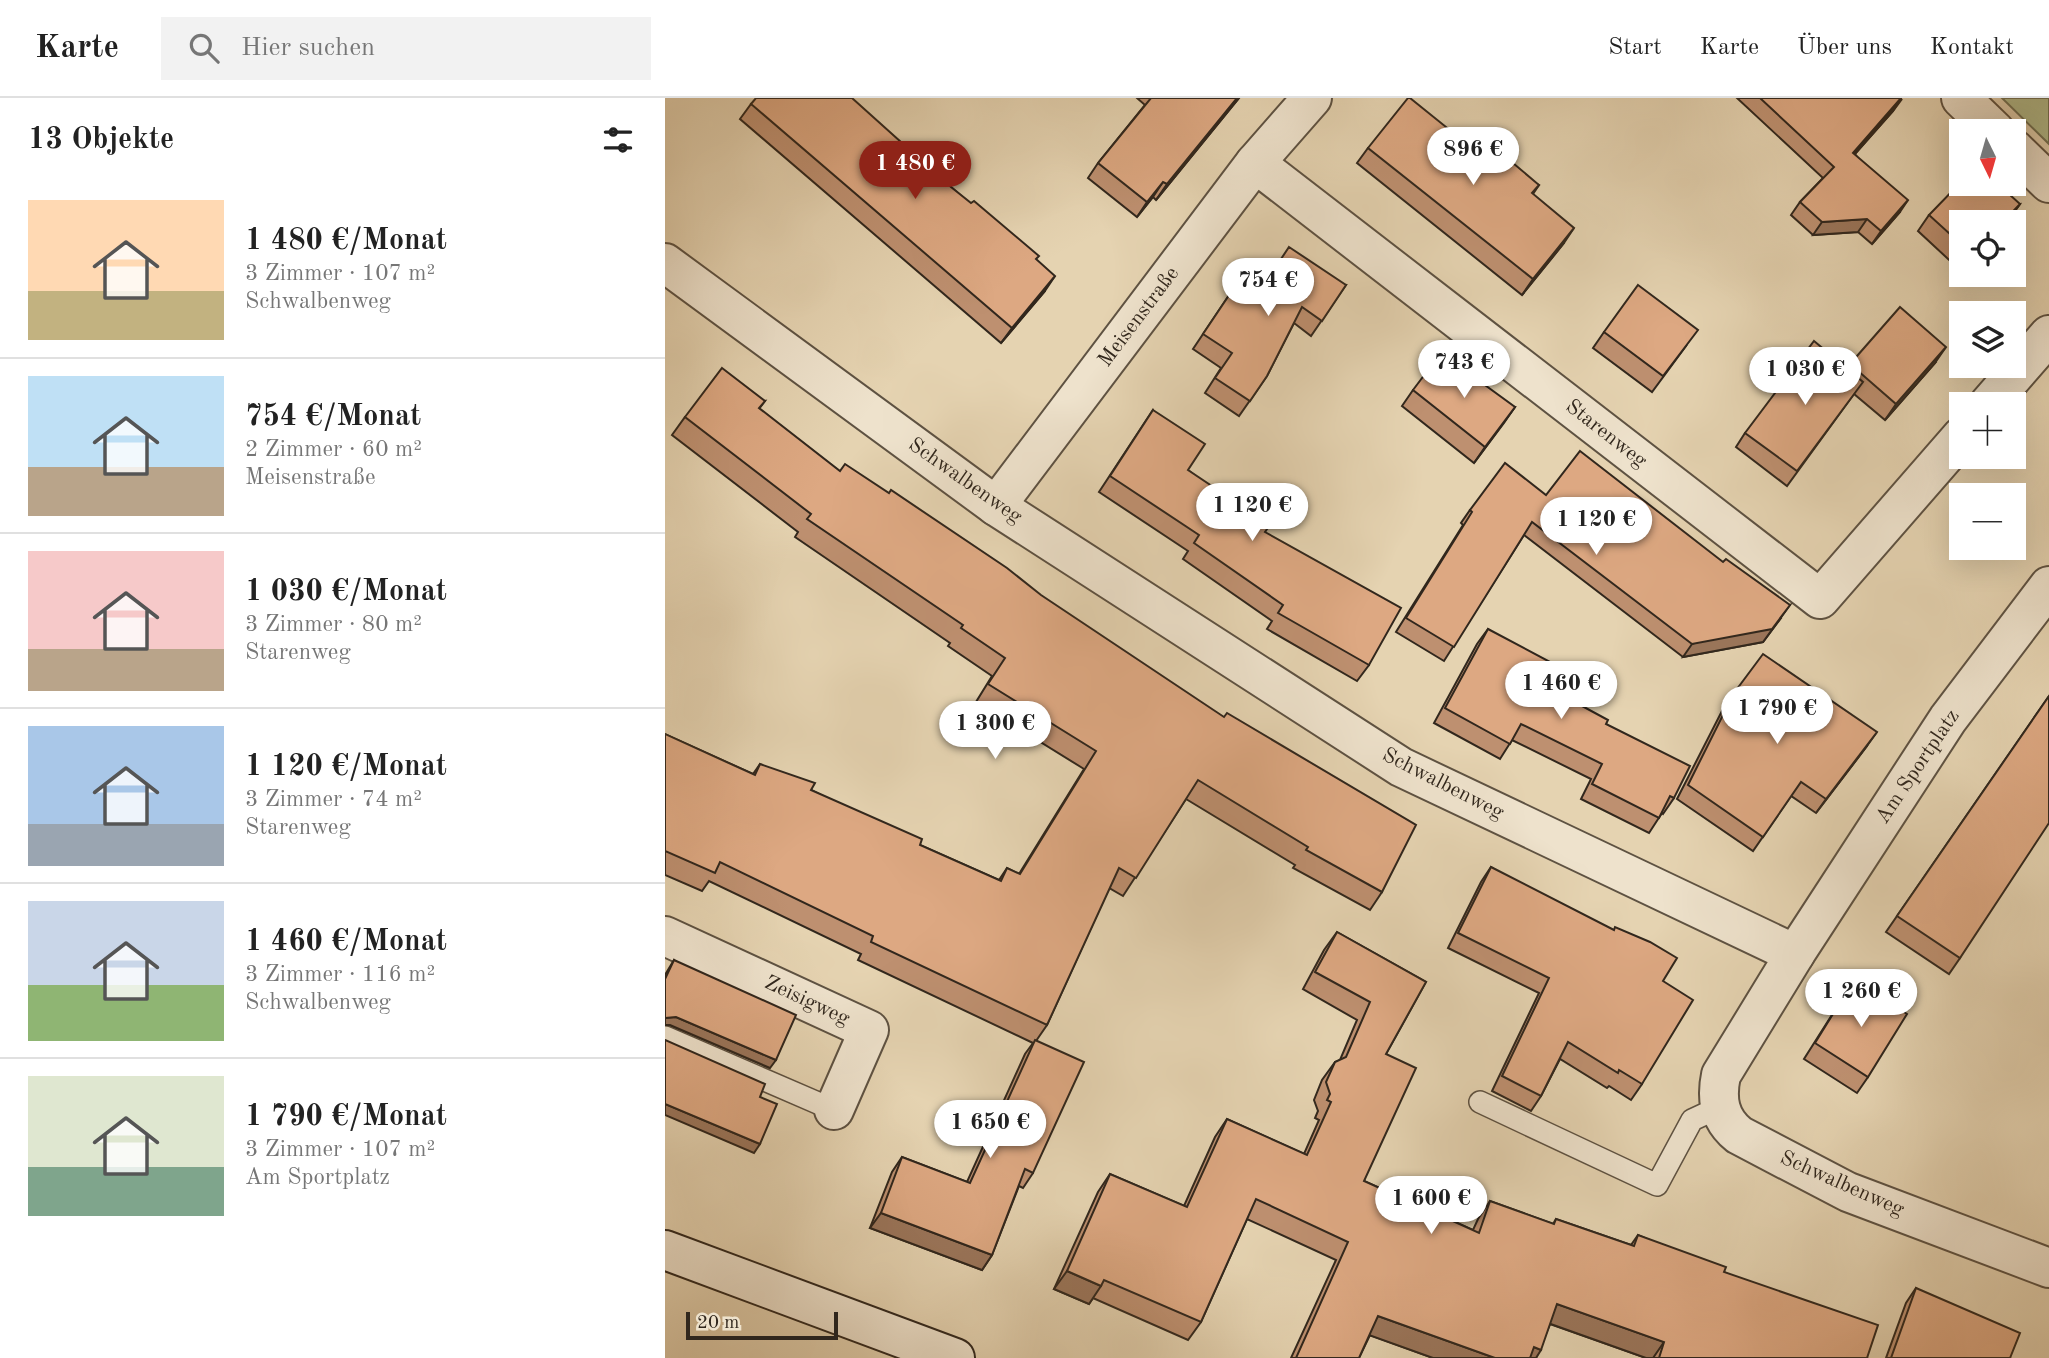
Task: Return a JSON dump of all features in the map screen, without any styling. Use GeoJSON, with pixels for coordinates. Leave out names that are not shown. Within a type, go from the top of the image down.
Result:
{"type":"FeatureCollection","features":[{"type":"Feature","properties":{"kind":"street","name":"Meisenstraße"},"geometry":{"type":"LineString","coordinates":[[996,506],[1255,163],[1312,98]]}},
{"type":"Feature","properties":{"kind":"street"},"geometry":{"type":"LineString","coordinates":[[1961,98],[1983,119]]}},
{"type":"Feature","properties":{"kind":"street"},"geometry":{"type":"LineString","coordinates":[[2027,162],[2049,183]]}},
{"type":"Feature","properties":{"kind":"street","name":"Starenweg"},"geometry":{"type":"LineString","coordinates":[[1255,163],[1820,599],[1949,451]]}},
{"type":"Feature","properties":{"kind":"street","name":"Schwalbenweg"},"geometry":{"type":"LineString","coordinates":[[665,263],[996,506],[1401,767],[1794,954]]}},
{"type":"Feature","properties":{"kind":"street"},"geometry":{"type":"LineString","coordinates":[[1999,392],[2049,335]]}},
{"type":"Feature","properties":{"kind":"street","name":"Am Sportplatz"},"geometry":{"type":"LineString","coordinates":[[1794,954],[1948,719],[2049,586]]}},
{"type":"Feature","properties":{"kind":"street","name":"Zeisigweg"},"geometry":{"type":"LineString","coordinates":[[665,936],[869,1030],[834,1110]]}},
{"type":"Feature","properties":{"kind":"street"},"geometry":{"type":"LineString","coordinates":[[1720,1107],[1718,1091],[1721,1075],[1794,954]]}},
{"type":"Feature","properties":{"kind":"street","name":"Schwalbenweg"},"geometry":{"type":"LineString","coordinates":[[1720,1107],[1725,1124],[1739,1135],[1848,1192],[2049,1268]]}},
{"type":"Feature","properties":{"kind":"street"},"geometry":{"type":"LineString","coordinates":[[665,1250],[955,1358]]}},
{"type":"Feature","properties":{"kind":"lane"},"geometry":{"type":"LineString","coordinates":[[665,1037],[834,1110]]}},
{"type":"Feature","properties":{"kind":"lane"},"geometry":{"type":"LineString","coordinates":[[1480,1102],[1657,1185],[1692,1120],[1720,1107]]}},
{"type":"Feature","properties":{"kind":"green space"},"geometry":{"type":"Polygon","coordinates":[[[2002,98],[2049,98],[2049,144],[2027,122],[2027,119],[2023,119],[2002,98]]]}},
{"type":"Feature","properties":{"kind":"building"},"geometry":{"type":"Polygon","coordinates":[[[756,98],[852,98],[951,187],[971,203],[974,201],[1039,256],[1036,259],[1055,276],[1012,328],[751,104],[756,98]]]}},
{"type":"Feature","properties":{"kind":"building"},"geometry":{"type":"Polygon","coordinates":[[[1151,98],[1237,98],[1167,184],[1163,182],[1147,202],[1098,163],[1151,98]]]}},
{"type":"Feature","properties":{"kind":"building"},"geometry":{"type":"Polygon","coordinates":[[[1408,98],[1472,148],[1482,137],[1539,185],[1532,193],[1574,228],[1533,279],[1368,148],[1408,98]]]}},
{"type":"Feature","properties":{"kind":"building"},"geometry":{"type":"Polygon","coordinates":[[[1760,98],[1901,98],[1853,153],[1908,200],[1881,231],[1867,219],[1822,222],[1800,202],[1834,167],[1760,98]]]}},
{"type":"Feature","properties":{"kind":"building"},"geometry":{"type":"Polygon","coordinates":[[[1949,194],[2011,196],[2020,204],[2014,210],[1949,210],[1949,233],[1929,215],[1949,194]]]}},
{"type":"Feature","properties":{"kind":"building"},"geometry":{"type":"Polygon","coordinates":[[[1289,247],[1346,285],[1322,321],[1302,307],[1267,376],[1250,401],[1215,378],[1232,353],[1203,334],[1248,267],[1267,280],[1289,247]]]}},
{"type":"Feature","properties":{"kind":"building"},"geometry":{"type":"Polygon","coordinates":[[[1638,285],[1698,330],[1663,376],[1604,332],[1638,285]]]}},
{"type":"Feature","properties":{"kind":"building"},"geometry":{"type":"Polygon","coordinates":[[[1900,307],[1946,347],[1896,404],[1850,364],[1900,307]]]}},
{"type":"Feature","properties":{"kind":"building"},"geometry":{"type":"Polygon","coordinates":[[[1814,341],[1863,382],[1797,471],[1745,433],[1814,341]]]}},
{"type":"Feature","properties":{"kind":"building"},"geometry":{"type":"Polygon","coordinates":[[[1441,353],[1515,407],[1485,447],[1413,390],[1441,353]]]}},
{"type":"Feature","properties":{"kind":"building"},"geometry":{"type":"Polygon","coordinates":[[[722,368],[765,401],[759,408],[840,471],[845,464],[889,493],[891,490],[1007,568],[1041,595],[1224,717],[1227,713],[1416,825],[1382,892],[1306,850],[1308,847],[1198,780],[1136,878],[1119,868],[1047,1025],[871,942],[873,936],[720,862],[715,873],[665,851],[665,734],[755,775],[760,764],[815,783],[811,790],[922,839],[920,845],[1001,881],[1007,868],[1020,874],[1096,751],[988,684],[1005,658],[961,628],[963,625],[807,519],[811,514],[685,417],[722,368]]]}},
{"type":"Feature","properties":{"kind":"building"},"geometry":{"type":"Polygon","coordinates":[[[1153,410],[1205,444],[1188,470],[1270,525],[1265,532],[1401,608],[1369,665],[1278,613],[1283,605],[1194,543],[1199,535],[1110,476],[1153,410]]]}},
{"type":"Feature","properties":{"kind":"building"},"geometry":{"type":"Polygon","coordinates":[[[1580,451],[1723,562],[1726,559],[1790,605],[1772,629],[1692,644],[1532,522],[1454,647],[1406,618],[1472,512],[1470,510],[1505,463],[1546,495],[1580,451]]]}},
{"type":"Feature","properties":{"kind":"building"},"geometry":{"type":"Polygon","coordinates":[[[1488,629],[1582,679],[1571,700],[1608,720],[1606,724],[1690,766],[1674,798],[1670,796],[1659,818],[1592,784],[1602,764],[1521,724],[1510,744],[1445,708],[1488,629]]]}},
{"type":"Feature","properties":{"kind":"building"},"geometry":{"type":"Polygon","coordinates":[[[1763,654],[1877,732],[1826,799],[1801,782],[1763,837],[1688,785],[1734,693],[1763,654]]]}},
{"type":"Feature","properties":{"kind":"building"},"geometry":{"type":"Polygon","coordinates":[[[2049,696],[2049,823],[1960,958],[1897,916],[2049,696]]]}},
{"type":"Feature","properties":{"kind":"building"},"geometry":{"type":"Polygon","coordinates":[[[1491,867],[1614,930],[1615,927],[1650,942],[1677,958],[1663,981],[1693,1000],[1642,1084],[1619,1070],[1618,1073],[1568,1042],[1541,1096],[1502,1076],[1549,978],[1458,933],[1491,867]]]}},
{"type":"Feature","properties":{"kind":"building"},"geometry":{"type":"Polygon","coordinates":[[[1337,932],[1426,982],[1386,1054],[1416,1068],[1364,1181],[1479,1233],[1490,1201],[1554,1224],[1556,1219],[1634,1246],[1638,1235],[1726,1267],[1724,1272],[1878,1325],[1867,1358],[1659,1358],[1664,1342],[1557,1304],[1541,1350],[1534,1347],[1530,1358],[1495,1358],[1378,1316],[1359,1358],[1296,1358],[1348,1242],[1256,1199],[1201,1322],[1104,1280],[1101,1286],[1067,1271],[1110,1174],[1187,1207],[1227,1119],[1307,1155],[1331,1102],[1327,1100],[1330,1094],[1326,1082],[1335,1062],[1346,1057],[1370,1002],[1315,972],[1337,932]]]}},
{"type":"Feature","properties":{"kind":"building"},"geometry":{"type":"Polygon","coordinates":[[[674,960],[796,1015],[776,1060],[676,1017],[665,1018],[665,979],[674,960]]]}},
{"type":"Feature","properties":{"kind":"building"},"geometry":{"type":"Polygon","coordinates":[[[1854,980],[1907,1014],[1868,1077],[1815,1043],[1854,980]]]}},
{"type":"Feature","properties":{"kind":"building"},"geometry":{"type":"Polygon","coordinates":[[[665,1040],[765,1084],[760,1097],[777,1104],[760,1144],[665,1104],[665,1040]]]}},
{"type":"Feature","properties":{"kind":"building"},"geometry":{"type":"Polygon","coordinates":[[[1035,1040],[1084,1062],[1033,1173],[1025,1169],[992,1255],[881,1213],[902,1157],[970,1183],[1035,1040]]]}},
{"type":"Feature","properties":{"kind":"building"},"geometry":{"type":"Polygon","coordinates":[[[1916,1288],[2020,1333],[2010,1358],[1891,1358],[1916,1288]]]}}]}
